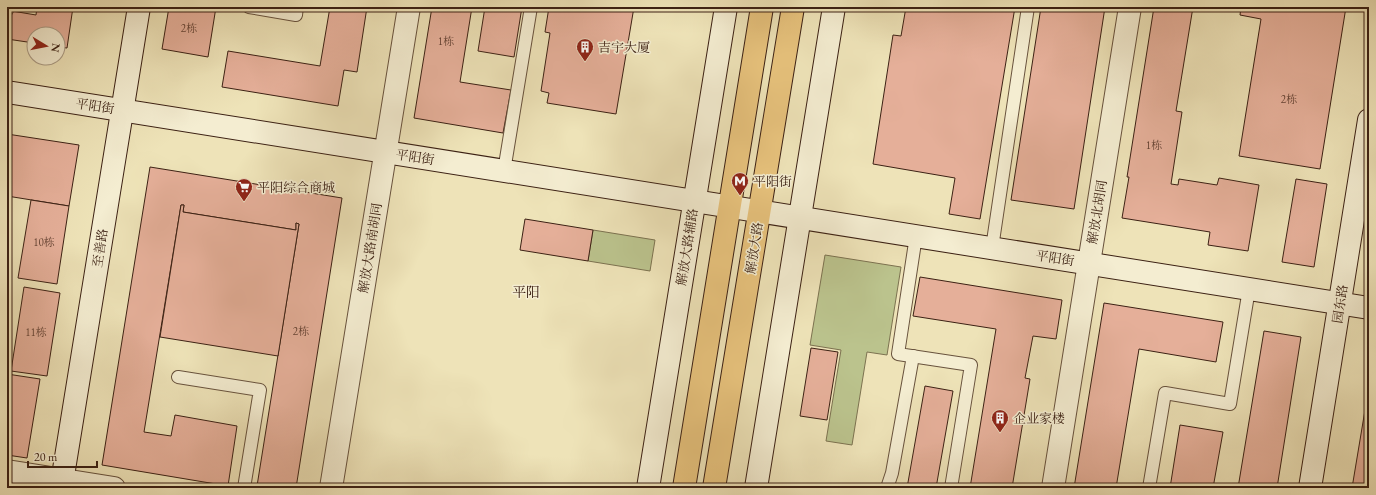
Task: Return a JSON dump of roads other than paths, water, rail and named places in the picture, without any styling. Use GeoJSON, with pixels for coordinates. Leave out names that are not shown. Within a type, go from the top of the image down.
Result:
{"type":"FeatureCollection","features":[{"type":"Feature","properties":{"kind":"main road"},"geometry":{"type":"LineString","coordinates":[[684,488],[762,7]]}},
{"type":"Feature","properties":{"kind":"main road","name":"解放大路"},"geometry":{"type":"LineString","coordinates":[[714,488],[793,7]]}},
{"type":"Feature","properties":{"kind":"street","name":"至善路"},"geometry":{"type":"LineString","coordinates":[[61,484],[139,7]]}},
{"type":"Feature","properties":{"kind":"street","name":"解放大路南胡同"},"geometry":{"type":"LineString","coordinates":[[331,488],[409,7]]}},
{"type":"Feature","properties":{"kind":"street","name":"解放大路辅路"},"geometry":{"type":"LineString","coordinates":[[648,488],[726,7]]}},
{"type":"Feature","properties":{"kind":"street"},"geometry":{"type":"LineString","coordinates":[[756,488],[834,7]]}},
{"type":"Feature","properties":{"kind":"street","name":"解放北胡同"},"geometry":{"type":"LineString","coordinates":[[1053,488],[1130,7]]}},
{"type":"Feature","properties":{"kind":"street","name":"平阳街"},"geometry":{"type":"LineString","coordinates":[[7,92],[1369,308]]}},
{"type":"Feature","properties":{"kind":"street","name":"园东路"},"geometry":{"type":"LineString","coordinates":[[1310,488],[1369,120]]}},
{"type":"Feature","properties":{"kind":"street"},"geometry":{"type":"LineString","coordinates":[[7,471],[61,484],[114,488]]}},
{"type":"Feature","properties":{"kind":"lane"},"geometry":{"type":"LineString","coordinates":[[249,7],[296,15],[297,7]]}},
{"type":"Feature","properties":{"kind":"lane"},"geometry":{"type":"LineString","coordinates":[[504,171],[531,7]]}},
{"type":"Feature","properties":{"kind":"lane"},"geometry":{"type":"LineString","coordinates":[[992,248],[1028,7]]}},
{"type":"Feature","properties":{"kind":"lane"},"geometry":{"type":"LineString","coordinates":[[916,236],[898,354],[970,365],[950,488]]}},
{"type":"Feature","properties":{"kind":"lane"},"geometry":{"type":"LineString","coordinates":[[1149,488],[1165,393],[1230,404],[1249,289]]}},
{"type":"Feature","properties":{"kind":"lane"},"geometry":{"type":"LineString","coordinates":[[887,488],[892,473],[913,356]]}},
{"type":"Feature","properties":{"kind":"lane"},"geometry":{"type":"LineString","coordinates":[[178,377],[260,390],[244,488]]}},
{"type":"Feature","properties":{"kind":"place","name":"吉宇大厦"},"geometry":{"type":"Point","coordinates":[585,62]}},
{"type":"Feature","properties":{"kind":"place","name":"平阳街"},"geometry":{"type":"Point","coordinates":[740,196]}},
{"type":"Feature","properties":{"kind":"place","name":"平阳综合商城"},"geometry":{"type":"Point","coordinates":[244,202]}},
{"type":"Feature","properties":{"kind":"place","name":"企业家楼"},"geometry":{"type":"Point","coordinates":[1000,433]}},
{"type":"Feature","properties":{"kind":"district","name":"平阳"},"geometry":{"type":"Point","coordinates":[526,292]}}]}
